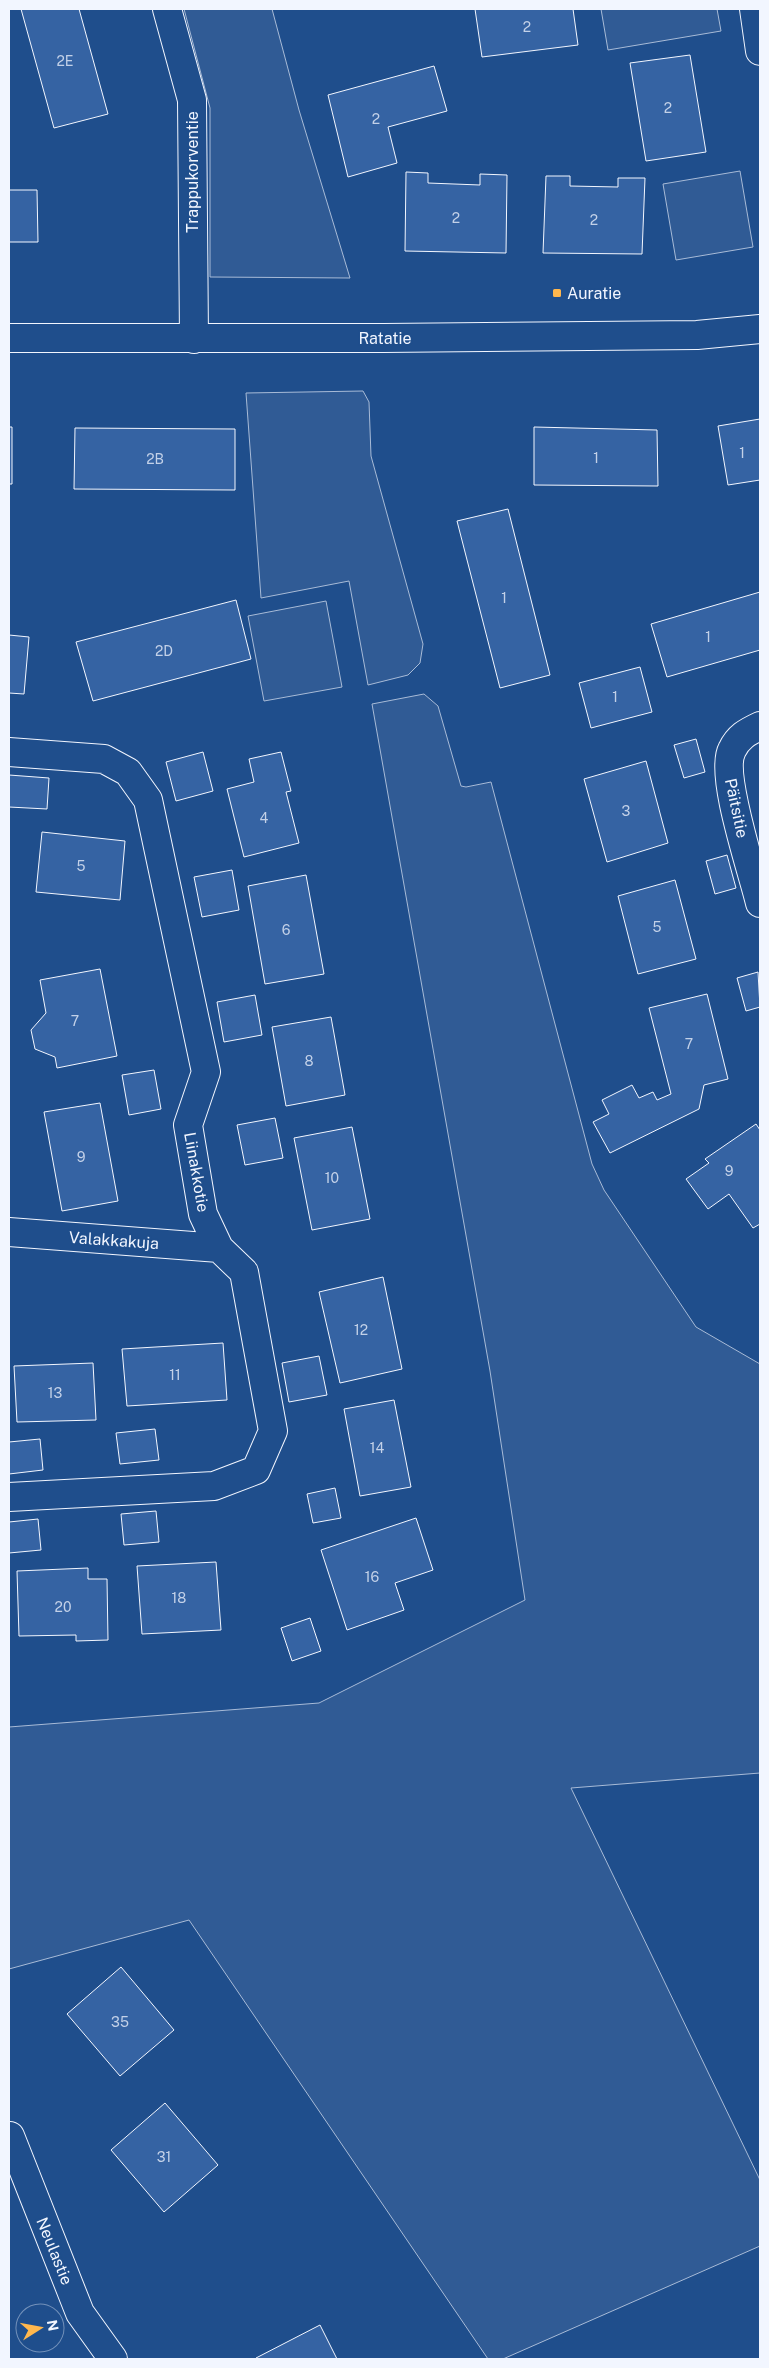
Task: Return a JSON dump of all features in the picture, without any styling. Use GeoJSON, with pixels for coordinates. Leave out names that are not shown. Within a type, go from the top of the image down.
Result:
{"type":"FeatureCollection","features":[{"type":"Feature","properties":{"kind":"street","name":"Trappukorventie"},"geometry":{"type":"LineString","coordinates":[[167,9],[192,100],[194,338]]}},
{"type":"Feature","properties":{"kind":"street"},"geometry":{"type":"LineString","coordinates":[[754,9],[760,51]]}},
{"type":"Feature","properties":{"kind":"street","name":"Ratatie"},"geometry":{"type":"LineString","coordinates":[[9,338],[697,335],[760,329]]}},
{"type":"Feature","properties":{"kind":"street","name":"Päitsitie"},"geometry":{"type":"LineString","coordinates":[[760,726],[743,734],[731,751],[729,782],[760,903]]}},
{"type":"Feature","properties":{"kind":"street","name":"Liinakkotie"},"geometry":{"type":"LineString","coordinates":[[9,752],[104,759],[128,772],[148,800],[206,1072],[188,1125],[203,1214],[219,1248],[244,1272],[273,1431],[256,1470],[214,1486],[9,1497]]}},
{"type":"Feature","properties":{"kind":"street","name":"Valakkakuja"},"geometry":{"type":"LineString","coordinates":[[9,1232],[219,1248]]}},
{"type":"Feature","properties":{"kind":"street","name":"Neulastie"},"geometry":{"type":"LineString","coordinates":[[10,2136],[80,2313],[113,2359]]}},
{"type":"Feature","properties":{"kind":"shaded area"},"geometry":{"type":"Polygon","coordinates":[[[184,9],[272,9],[299,110],[350,278],[210,277],[210,108],[184,9]]]}},
{"type":"Feature","properties":{"kind":"shaded area"},"geometry":{"type":"Polygon","coordinates":[[[601,9],[717,9],[721,31],[608,50],[601,9]]]}},
{"type":"Feature","properties":{"kind":"shaded area"},"geometry":{"type":"Polygon","coordinates":[[[740,171],[753,247],[676,260],[663,184],[740,171]]]}},
{"type":"Feature","properties":{"kind":"shaded area"},"geometry":{"type":"Polygon","coordinates":[[[363,391],[369,402],[371,456],[423,644],[420,663],[408,675],[368,685],[349,581],[261,598],[246,393],[363,391]]]}},
{"type":"Feature","properties":{"kind":"shaded area"},"geometry":{"type":"Polygon","coordinates":[[[326,601],[342,687],[264,701],[248,616],[326,601]]]}},
{"type":"Feature","properties":{"kind":"shaded area"},"geometry":{"type":"Polygon","coordinates":[[[424,694],[438,706],[461,786],[466,787],[491,782],[592,1164],[604,1190],[696,1327],[760,1364],[760,1773],[571,1788],[760,2180],[760,2246],[503,2359],[488,2359],[189,1920],[9,1969],[9,1727],[319,1703],[525,1600],[490,1371],[372,704],[424,694]]]}},
{"type":"Feature","properties":{"kind":"building"},"geometry":{"type":"Polygon","coordinates":[[[21,9],[79,9],[108,114],[54,128],[21,9]]]}},
{"type":"Feature","properties":{"kind":"building"},"geometry":{"type":"Polygon","coordinates":[[[475,9],[573,9],[578,45],[482,57],[475,9]]]}},
{"type":"Feature","properties":{"kind":"building"},"geometry":{"type":"Polygon","coordinates":[[[690,55],[706,152],[646,161],[630,63],[690,55]]]}},
{"type":"Feature","properties":{"kind":"building"},"geometry":{"type":"Polygon","coordinates":[[[434,66],[447,111],[388,127],[397,163],[348,177],[328,95],[434,66]]]}},
{"type":"Feature","properties":{"kind":"building"},"geometry":{"type":"Polygon","coordinates":[[[406,172],[428,173],[428,183],[480,185],[480,174],[507,175],[506,253],[405,251],[406,172]]]}},
{"type":"Feature","properties":{"kind":"building"},"geometry":{"type":"Polygon","coordinates":[[[546,176],[570,176],[570,186],[618,187],[618,178],[645,178],[642,254],[543,253],[546,176]]]}},
{"type":"Feature","properties":{"kind":"building"},"geometry":{"type":"Polygon","coordinates":[[[9,190],[37,190],[38,242],[9,242],[9,190]]]}},
{"type":"Feature","properties":{"kind":"building"},"geometry":{"type":"Polygon","coordinates":[[[760,419],[760,480],[728,485],[718,426],[760,419]]]}},
{"type":"Feature","properties":{"kind":"building"},"geometry":{"type":"Polygon","coordinates":[[[9,427],[12,427],[12,484],[9,484],[9,427]]]}},
{"type":"Feature","properties":{"kind":"building"},"geometry":{"type":"Polygon","coordinates":[[[534,427],[657,430],[658,486],[534,485],[534,427]]]}},
{"type":"Feature","properties":{"kind":"building"},"geometry":{"type":"Polygon","coordinates":[[[75,428],[235,429],[235,490],[74,489],[75,428]]]}},
{"type":"Feature","properties":{"kind":"building"},"geometry":{"type":"Polygon","coordinates":[[[508,509],[550,675],[500,688],[457,521],[508,509]]]}},
{"type":"Feature","properties":{"kind":"building"},"geometry":{"type":"Polygon","coordinates":[[[760,592],[760,650],[667,677],[651,624],[760,592]]]}},
{"type":"Feature","properties":{"kind":"building"},"geometry":{"type":"Polygon","coordinates":[[[236,600],[251,659],[93,701],[76,642],[236,600]]]}},
{"type":"Feature","properties":{"kind":"building"},"geometry":{"type":"Polygon","coordinates":[[[9,635],[29,637],[24,694],[9,693],[9,635]]]}},
{"type":"Feature","properties":{"kind":"building"},"geometry":{"type":"Polygon","coordinates":[[[640,667],[652,712],[591,728],[579,683],[640,667]]]}},
{"type":"Feature","properties":{"kind":"building"},"geometry":{"type":"Polygon","coordinates":[[[696,739],[705,772],[684,778],[674,745],[696,739]]]}},
{"type":"Feature","properties":{"kind":"building"},"geometry":{"type":"Polygon","coordinates":[[[203,752],[213,791],[176,801],[166,762],[203,752]]]}},
{"type":"Feature","properties":{"kind":"building"},"geometry":{"type":"Polygon","coordinates":[[[281,752],[291,791],[286,792],[299,843],[244,857],[227,789],[254,782],[249,759],[281,752]]]}},
{"type":"Feature","properties":{"kind":"building"},"geometry":{"type":"Polygon","coordinates":[[[646,761],[668,843],[607,862],[584,779],[646,761]]]}},
{"type":"Feature","properties":{"kind":"building"},"geometry":{"type":"Polygon","coordinates":[[[9,775],[49,778],[47,809],[9,807],[9,775]]]}},
{"type":"Feature","properties":{"kind":"building"},"geometry":{"type":"Polygon","coordinates":[[[42,832],[125,841],[120,900],[36,892],[42,832]]]}},
{"type":"Feature","properties":{"kind":"building"},"geometry":{"type":"Polygon","coordinates":[[[727,855],[736,888],[715,894],[706,861],[727,855]]]}},
{"type":"Feature","properties":{"kind":"building"},"geometry":{"type":"Polygon","coordinates":[[[232,870],[239,910],[202,917],[194,877],[232,870]]]}},
{"type":"Feature","properties":{"kind":"building"},"geometry":{"type":"Polygon","coordinates":[[[306,875],[324,974],[265,984],[248,886],[306,875]]]}},
{"type":"Feature","properties":{"kind":"building"},"geometry":{"type":"Polygon","coordinates":[[[675,880],[696,959],[638,974],[618,896],[675,880]]]}},
{"type":"Feature","properties":{"kind":"building"},"geometry":{"type":"Polygon","coordinates":[[[100,969],[117,1056],[57,1068],[55,1057],[35,1049],[31,1030],[46,1013],[40,980],[100,969]]]}},
{"type":"Feature","properties":{"kind":"building"},"geometry":{"type":"Polygon","coordinates":[[[758,972],[760,1007],[746,1011],[737,978],[758,972]]]}},
{"type":"Feature","properties":{"kind":"building"},"geometry":{"type":"Polygon","coordinates":[[[707,994],[728,1079],[704,1085],[699,1109],[610,1153],[593,1122],[609,1114],[602,1100],[632,1085],[639,1098],[653,1092],[657,1100],[671,1094],[649,1008],[707,994]]]}},
{"type":"Feature","properties":{"kind":"building"},"geometry":{"type":"Polygon","coordinates":[[[255,995],[262,1035],[224,1042],[217,1002],[255,995]]]}},
{"type":"Feature","properties":{"kind":"building"},"geometry":{"type":"Polygon","coordinates":[[[331,1017],[345,1095],[286,1106],[272,1027],[331,1017]]]}},
{"type":"Feature","properties":{"kind":"building"},"geometry":{"type":"Polygon","coordinates":[[[154,1070],[161,1109],[129,1115],[122,1075],[154,1070]]]}},
{"type":"Feature","properties":{"kind":"building"},"geometry":{"type":"Polygon","coordinates":[[[100,1103],[118,1201],[62,1211],[44,1112],[100,1103]]]}},
{"type":"Feature","properties":{"kind":"building"},"geometry":{"type":"Polygon","coordinates":[[[275,1118],[283,1158],[245,1165],[237,1125],[275,1118]]]}},
{"type":"Feature","properties":{"kind":"building"},"geometry":{"type":"Polygon","coordinates":[[[756,1124],[760,1130],[760,1224],[753,1228],[729,1194],[708,1209],[686,1179],[709,1163],[705,1159],[756,1124]]]}},
{"type":"Feature","properties":{"kind":"building"},"geometry":{"type":"Polygon","coordinates":[[[352,1127],[370,1219],[312,1230],[294,1138],[352,1127]]]}},
{"type":"Feature","properties":{"kind":"building"},"geometry":{"type":"Polygon","coordinates":[[[383,1277],[402,1369],[340,1383],[319,1292],[383,1277]]]}},
{"type":"Feature","properties":{"kind":"building"},"geometry":{"type":"Polygon","coordinates":[[[223,1343],[227,1400],[127,1406],[122,1349],[223,1343]]]}},
{"type":"Feature","properties":{"kind":"building"},"geometry":{"type":"Polygon","coordinates":[[[319,1356],[327,1395],[289,1402],[282,1363],[319,1356]]]}},
{"type":"Feature","properties":{"kind":"building"},"geometry":{"type":"Polygon","coordinates":[[[93,1363],[96,1420],[17,1422],[14,1366],[93,1363]]]}},
{"type":"Feature","properties":{"kind":"building"},"geometry":{"type":"Polygon","coordinates":[[[394,1400],[411,1487],[360,1496],[344,1409],[394,1400]]]}},
{"type":"Feature","properties":{"kind":"building"},"geometry":{"type":"Polygon","coordinates":[[[155,1429],[159,1460],[120,1464],[116,1433],[155,1429]]]}},
{"type":"Feature","properties":{"kind":"building"},"geometry":{"type":"Polygon","coordinates":[[[40,1439],[43,1470],[9,1474],[9,1442],[40,1439]]]}},
{"type":"Feature","properties":{"kind":"building"},"geometry":{"type":"Polygon","coordinates":[[[335,1488],[341,1518],[313,1523],[307,1494],[335,1488]]]}},
{"type":"Feature","properties":{"kind":"building"},"geometry":{"type":"Polygon","coordinates":[[[156,1511],[159,1542],[124,1545],[121,1514],[156,1511]]]}},
{"type":"Feature","properties":{"kind":"building"},"geometry":{"type":"Polygon","coordinates":[[[416,1518],[433,1570],[395,1583],[404,1610],[347,1630],[321,1550],[416,1518]]]}},
{"type":"Feature","properties":{"kind":"building"},"geometry":{"type":"Polygon","coordinates":[[[38,1519],[41,1550],[9,1553],[9,1522],[38,1519]]]}},
{"type":"Feature","properties":{"kind":"building"},"geometry":{"type":"Polygon","coordinates":[[[216,1562],[221,1630],[142,1634],[137,1566],[216,1562]]]}},
{"type":"Feature","properties":{"kind":"building"},"geometry":{"type":"Polygon","coordinates":[[[88,1568],[88,1579],[107,1579],[108,1640],[76,1641],[76,1635],[19,1636],[17,1571],[88,1568]]]}},
{"type":"Feature","properties":{"kind":"building"},"geometry":{"type":"Polygon","coordinates":[[[310,1618],[321,1651],[292,1661],[281,1628],[310,1618]]]}},
{"type":"Feature","properties":{"kind":"building"},"geometry":{"type":"Polygon","coordinates":[[[121,1967],[174,2030],[120,2076],[67,2014],[121,1967]]]}},
{"type":"Feature","properties":{"kind":"building"},"geometry":{"type":"Polygon","coordinates":[[[165,2103],[218,2165],[164,2212],[111,2150],[165,2103]]]}},
{"type":"Feature","properties":{"kind":"building"},"geometry":{"type":"Polygon","coordinates":[[[320,2325],[337,2359],[256,2358],[320,2325]]]}},
{"type":"Feature","properties":{"kind":"place","name":"Auratie"},"geometry":{"type":"Point","coordinates":[557,293]}}]}
